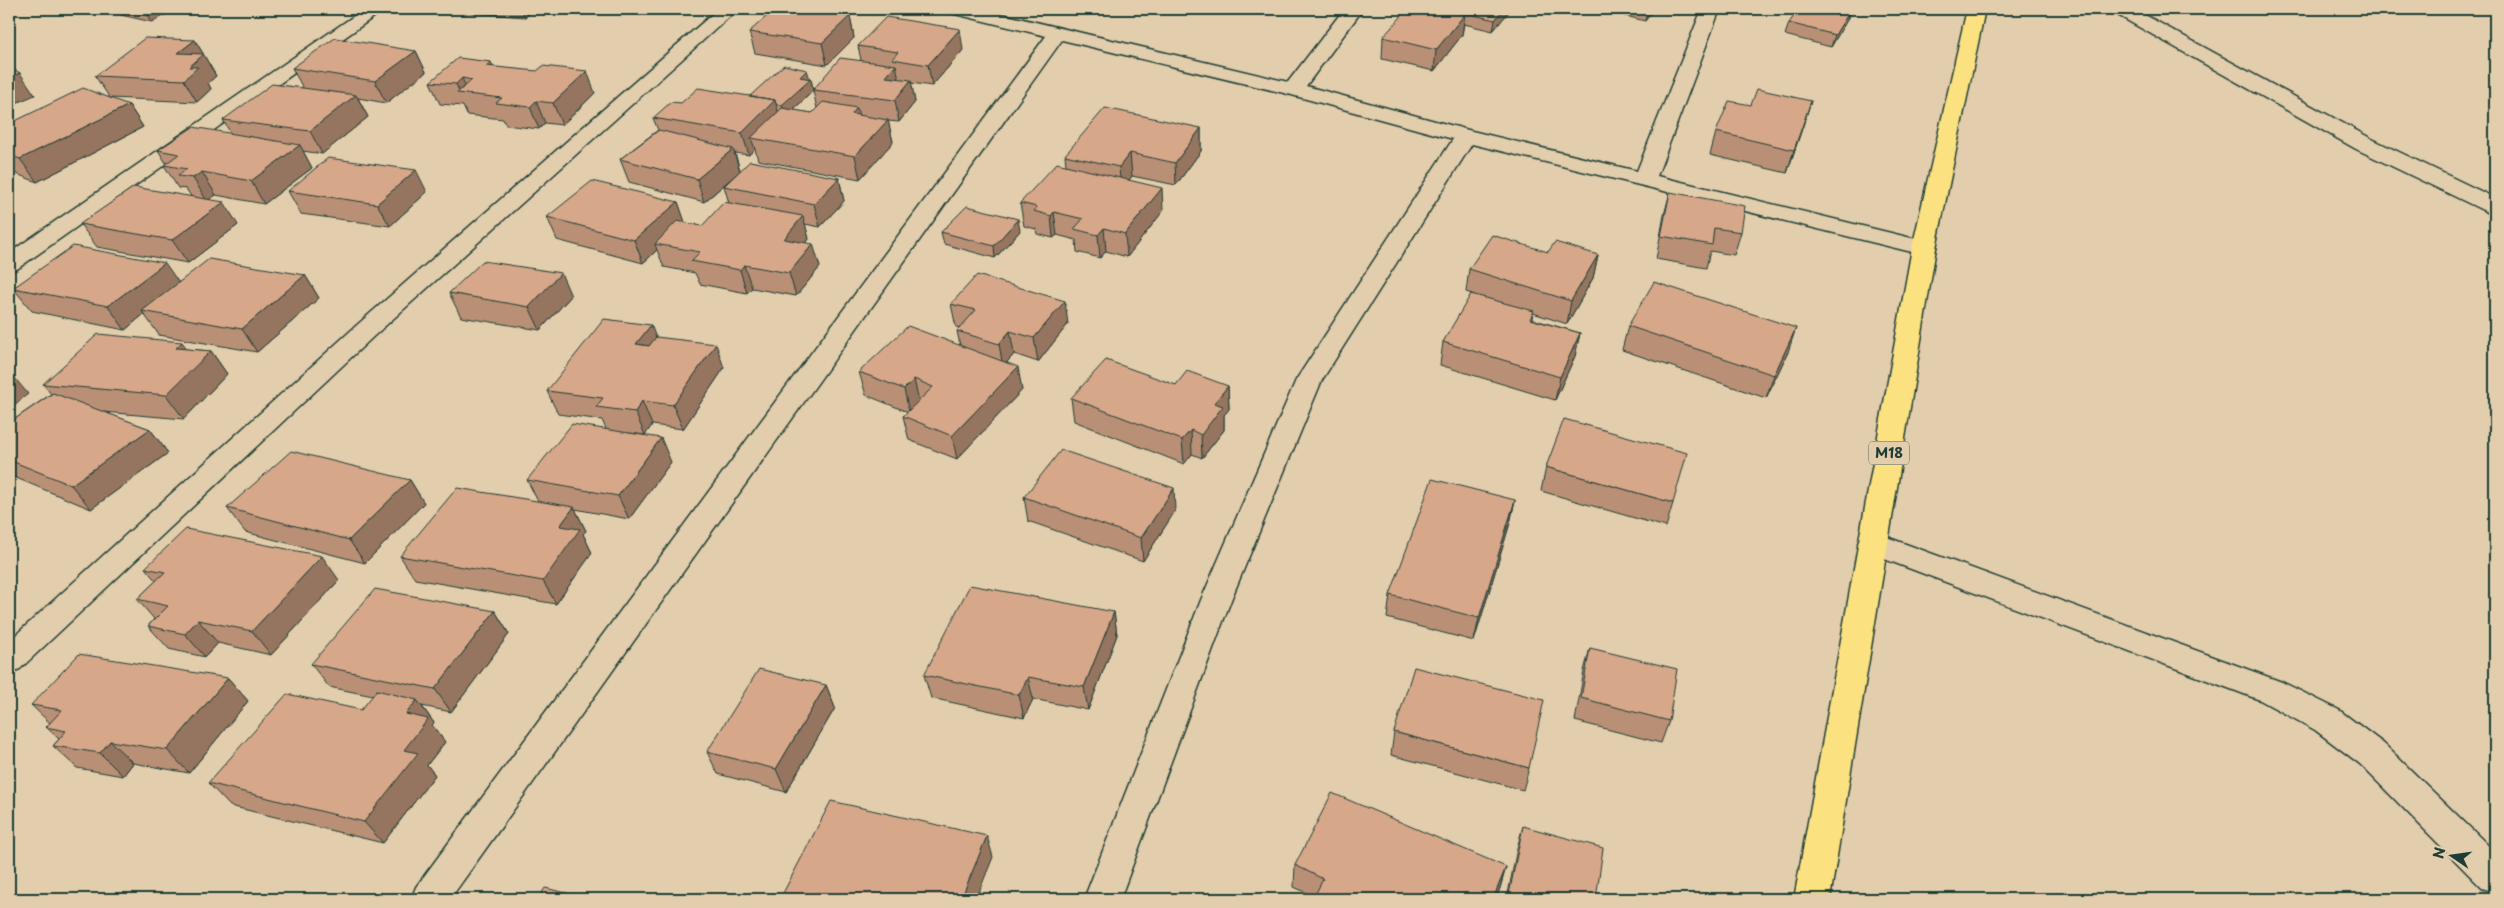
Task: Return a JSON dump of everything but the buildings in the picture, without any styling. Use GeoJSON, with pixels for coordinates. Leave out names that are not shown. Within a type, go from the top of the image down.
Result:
{"type":"FeatureCollection","features":[{"type":"Feature","properties":{"kind":"main road","name":"M18"},"geometry":{"type":"LineString","coordinates":[[1812,899],[1924,248],[1976,9]]}},
{"type":"Feature","properties":{"kind":"street"},"geometry":{"type":"LineString","coordinates":[[9,264],[376,9]]}},
{"type":"Feature","properties":{"kind":"street"},"geometry":{"type":"LineString","coordinates":[[9,660],[132,544],[522,188],[729,9]]}},
{"type":"Feature","properties":{"kind":"street"},"geometry":{"type":"LineString","coordinates":[[958,9],[1293,89],[1466,136],[1924,248]]}},
{"type":"Feature","properties":{"kind":"street"},"geometry":{"type":"LineString","coordinates":[[1293,89],[1354,9]]}},
{"type":"Feature","properties":{"kind":"street"},"geometry":{"type":"LineString","coordinates":[[1644,180],[1711,9]]}},
{"type":"Feature","properties":{"kind":"street"},"geometry":{"type":"LineString","coordinates":[[2121,9],[2364,144],[2495,207]]}},
{"type":"Feature","properties":{"kind":"street"},"geometry":{"type":"LineString","coordinates":[[429,899],[1058,32]]}},
{"type":"Feature","properties":{"kind":"street"},"geometry":{"type":"LineString","coordinates":[[1102,899],[1216,600],[1309,380],[1466,136]]}},
{"type":"Feature","properties":{"kind":"street"},"geometry":{"type":"LineString","coordinates":[[1873,543],[2271,691],[2327,720],[2372,754],[2495,876]]}}]}
